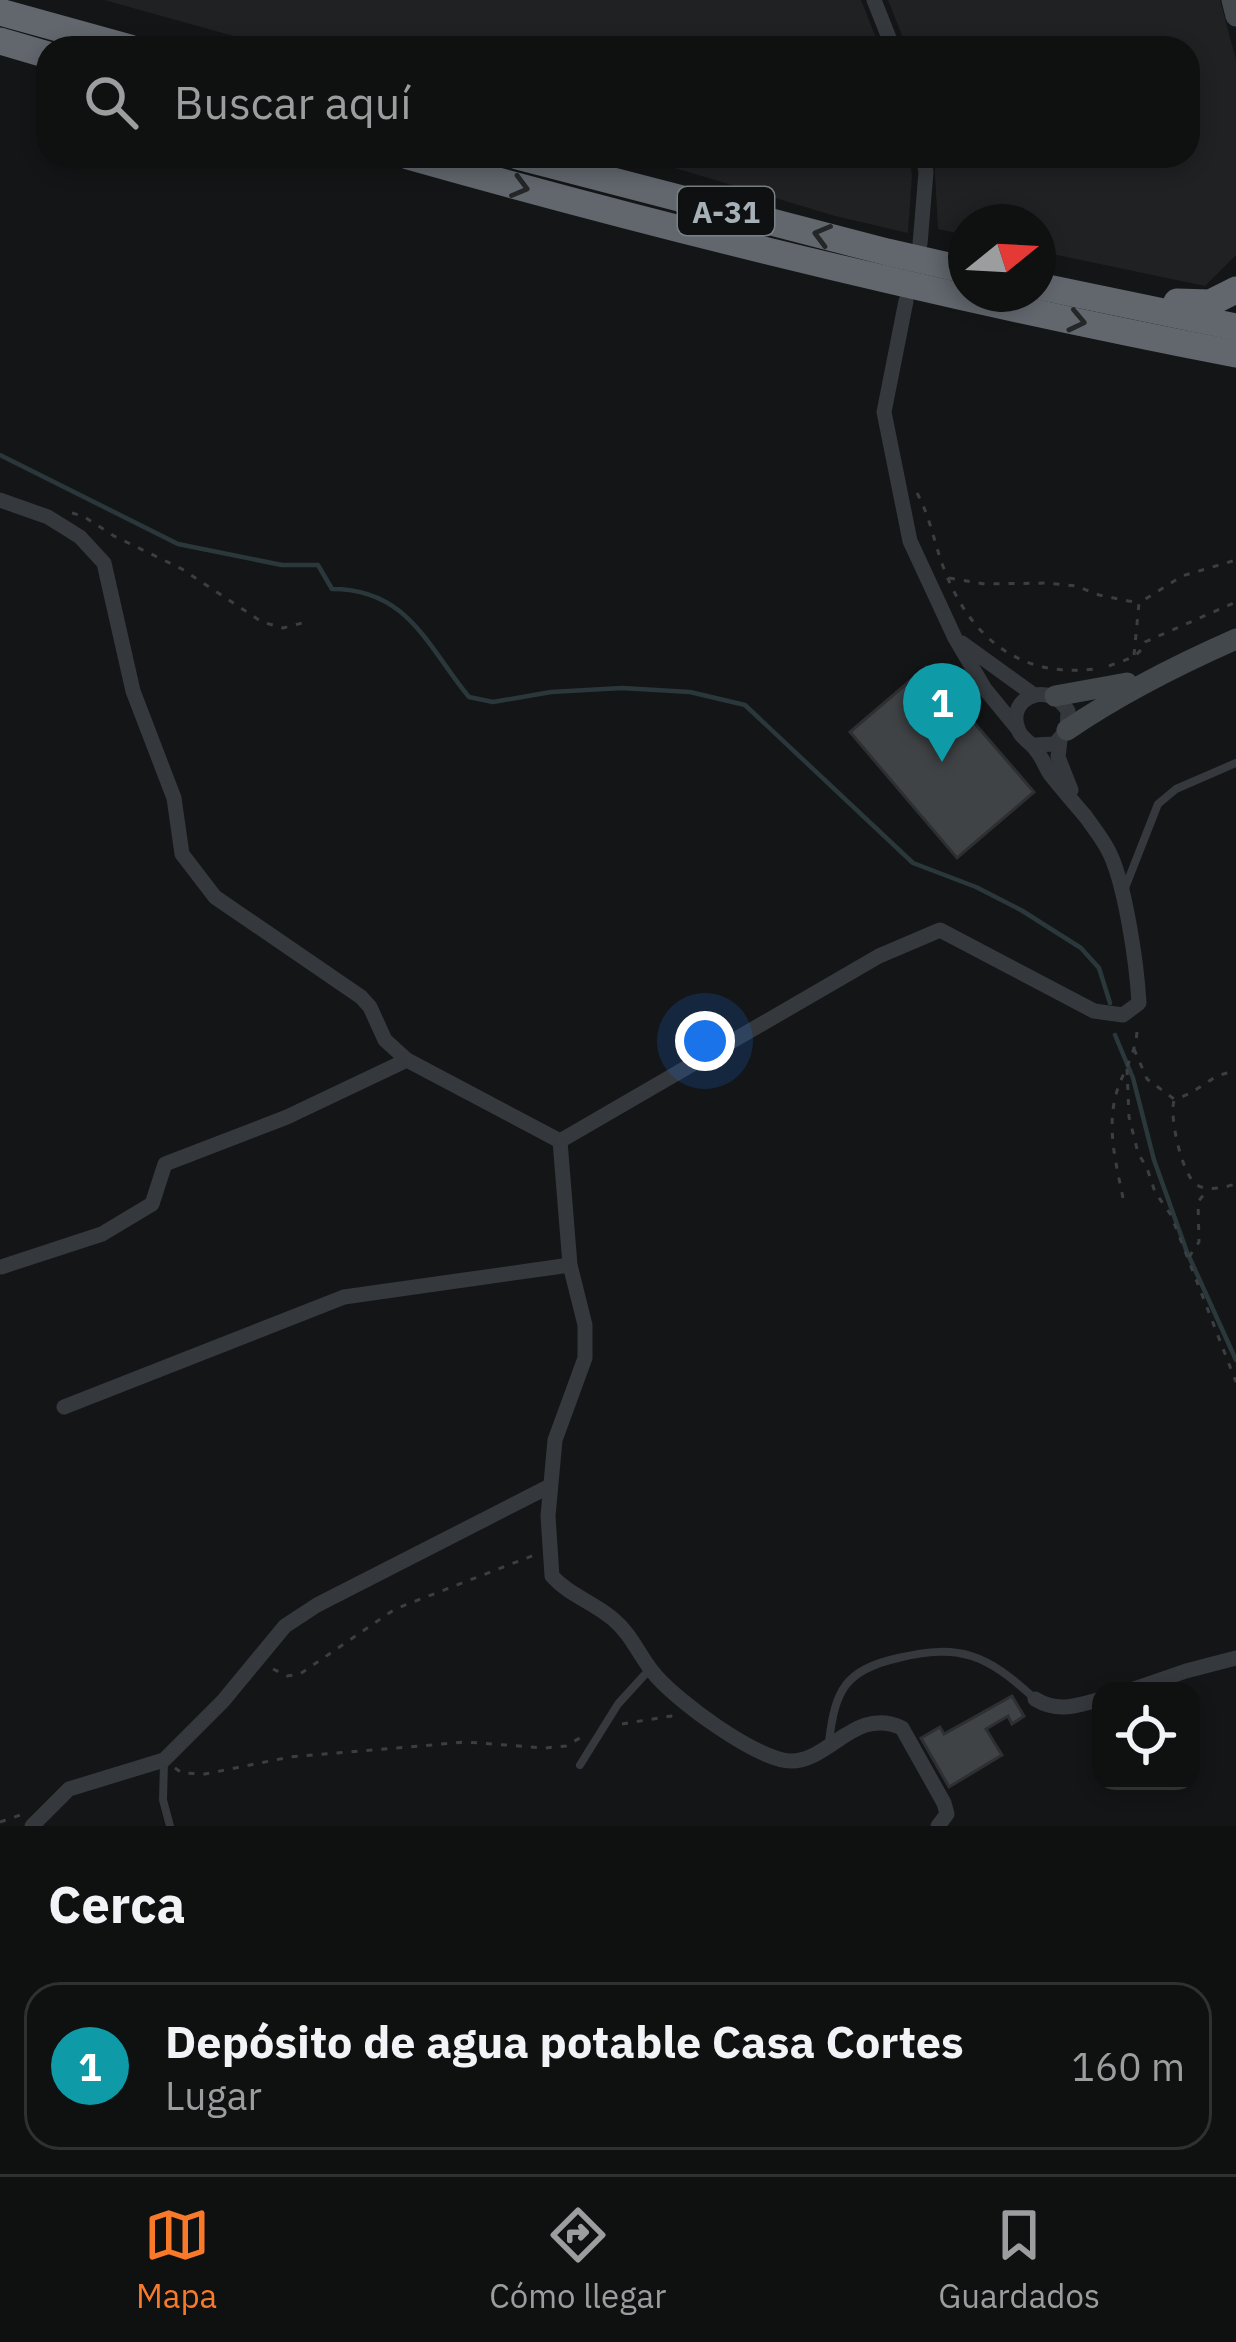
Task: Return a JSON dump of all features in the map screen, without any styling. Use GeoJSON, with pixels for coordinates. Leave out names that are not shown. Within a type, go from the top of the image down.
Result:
{"type":"FeatureCollection","features":[{"type":"Feature","properties":{"kind":"highway"},"geometry":{"type":"LineString","coordinates":[[0,12],[87,36]]}},
{"type":"Feature","properties":{"kind":"highway"},"geometry":{"type":"LineString","coordinates":[[0,41],[36,52]]}},
{"type":"Feature","properties":{"kind":"highway","name":"A-31"},"geometry":{"type":"LineString","coordinates":[[450,168],[799,258],[1236,354]]}},
{"type":"Feature","properties":{"kind":"highway","name":"A-31"},"geometry":{"type":"LineString","coordinates":[[563,168],[948,266]]}},
{"type":"Feature","properties":{"kind":"highway"},"geometry":{"type":"LineString","coordinates":[[1056,290],[1236,327]]}},
{"type":"Feature","properties":{"kind":"highway"},"geometry":{"type":"LineString","coordinates":[[1108,301],[1141,295],[1188,305],[1210,303],[1236,290]]}},
{"type":"Feature","properties":{"kind":"street"},"geometry":{"type":"LineString","coordinates":[[874,0],[888,36]]}},
{"type":"Feature","properties":{"kind":"street"},"geometry":{"type":"LineString","coordinates":[[1232,0],[1236,16]]}},
{"type":"Feature","properties":{"kind":"street"},"geometry":{"type":"LineString","coordinates":[[920,244],[925,168]]}},
{"type":"Feature","properties":{"kind":"street"},"geometry":{"type":"LineString","coordinates":[[906,302],[884,412],[910,541],[955,638],[1024,739],[1048,746],[1104,704],[1236,639]]}},
{"type":"Feature","properties":{"kind":"street"},"geometry":{"type":"LineString","coordinates":[[0,500],[48,518],[80,537],[104,563],[133,691],[174,798],[182,854],[215,896],[361,997],[385,1040],[407,1060],[560,1141]]}},
{"type":"Feature","properties":{"kind":"street"},"geometry":{"type":"LineString","coordinates":[[955,638],[993,668],[1068,711],[1058,757],[1087,819]]}},
{"type":"Feature","properties":{"kind":"street"},"geometry":{"type":"LineString","coordinates":[[1017,728],[1019,708],[1045,695],[1120,685],[1162,672]]}},
{"type":"Feature","properties":{"kind":"street"},"geometry":{"type":"LineString","coordinates":[[560,1141],[879,956],[940,930],[1094,1012],[1124,1015],[1139,1003],[1137,973],[1110,851],[1046,769],[1034,745]]}},
{"type":"Feature","properties":{"kind":"street"},"geometry":{"type":"LineString","coordinates":[[1,1267],[102,1234],[152,1204],[165,1164],[287,1117],[407,1060]]}},
{"type":"Feature","properties":{"kind":"street"},"geometry":{"type":"LineString","coordinates":[[560,1141],[570,1265],[584,1324],[585,1358],[555,1440],[548,1550],[551,1576],[564,1590],[614,1619],[668,1688],[702,1715],[771,1756],[788,1762],[814,1758],[849,1731],[871,1725],[902,1728],[944,1802],[947,1814],[938,1826]]}},
{"type":"Feature","properties":{"kind":"street"},"geometry":{"type":"LineString","coordinates":[[64,1406],[344,1297],[570,1265]]}},
{"type":"Feature","properties":{"kind":"street"},"geometry":{"type":"LineString","coordinates":[[32,1826],[69,1789],[164,1760],[223,1701],[285,1626],[317,1605],[550,1486]]}},
{"type":"Feature","properties":{"kind":"street"},"geometry":{"type":"LineString","coordinates":[[1154,1682],[1236,1658]]}},
{"type":"Feature","properties":{"kind":"street"},"geometry":{"type":"LineString","coordinates":[[1035,1699],[1049,1708],[1092,1702]]}},
{"type":"Feature","properties":{"kind":"lane"},"geometry":{"type":"LineString","coordinates":[[1122,895],[1158,804],[1176,789],[1236,763]]}},
{"type":"Feature","properties":{"kind":"lane"},"geometry":{"type":"LineString","coordinates":[[829,1744],[843,1686],[856,1672],[914,1654],[941,1649],[970,1655],[1000,1668],[1035,1699]]}},
{"type":"Feature","properties":{"kind":"lane"},"geometry":{"type":"LineString","coordinates":[[580,1765],[618,1704],[650,1669]]}},
{"type":"Feature","properties":{"kind":"lane"},"geometry":{"type":"LineString","coordinates":[[164,1760],[163,1800],[170,1826]]}},
{"type":"Feature","properties":{"kind":"path"},"geometry":{"type":"LineString","coordinates":[[914,489],[947,578],[972,620],[1016,660],[1072,672],[1105,668],[1142,651],[1145,642],[1236,602]]}},
{"type":"Feature","properties":{"kind":"path"},"geometry":{"type":"LineString","coordinates":[[48,518],[64,511],[83,516],[182,568],[262,622],[283,628],[306,622]]}},
{"type":"Feature","properties":{"kind":"path"},"geometry":{"type":"LineString","coordinates":[[947,578],[985,584],[1076,586],[1139,603],[1182,576],[1236,560]]}},
{"type":"Feature","properties":{"kind":"path"},"geometry":{"type":"LineString","coordinates":[[1134,656],[1139,603]]}},
{"type":"Feature","properties":{"kind":"path"},"geometry":{"type":"LineString","coordinates":[[1123,1198],[1111,1126],[1117,1091],[1138,1035],[1135,1006]]}},
{"type":"Feature","properties":{"kind":"path"},"geometry":{"type":"LineString","coordinates":[[1134,1048],[1148,1079],[1174,1099]]}},
{"type":"Feature","properties":{"kind":"path"},"geometry":{"type":"LineString","coordinates":[[1127,1070],[1129,1118],[1138,1153],[1171,1215],[1236,1382]]}},
{"type":"Feature","properties":{"kind":"path"},"geometry":{"type":"LineString","coordinates":[[1174,1099],[1189,1095],[1221,1073],[1236,1072]]}},
{"type":"Feature","properties":{"kind":"path"},"geometry":{"type":"LineString","coordinates":[[1174,1099],[1171,1114],[1193,1183],[1202,1188],[1236,1184]]}},
{"type":"Feature","properties":{"kind":"path"},"geometry":{"type":"LineString","coordinates":[[1187,1259],[1198,1242],[1198,1202],[1210,1188]]}},
{"type":"Feature","properties":{"kind":"path"},"geometry":{"type":"LineString","coordinates":[[261,1653],[269,1667],[287,1676],[300,1674],[395,1609],[548,1550]]}},
{"type":"Feature","properties":{"kind":"path"},"geometry":{"type":"LineString","coordinates":[[164,1760],[182,1773],[206,1774],[290,1757],[466,1742],[566,1746],[604,1726],[670,1715],[692,1721]]}},
{"type":"Feature","properties":{"kind":"shaded area"},"geometry":{"type":"Polygon","coordinates":[[[104,0],[861,0],[875,36],[234,36],[104,0]]]}},
{"type":"Feature","properties":{"kind":"shaded area"},"geometry":{"type":"Polygon","coordinates":[[[888,0],[1220,0],[1236,60],[1236,255],[1205,286],[1056,255],[1056,204],[948,204],[948,231],[938,229],[935,168],[1200,168],[1200,36],[902,36],[888,0]]]}},
{"type":"Feature","properties":{"kind":"shaded area"},"geometry":{"type":"Polygon","coordinates":[[[675,168],[911,168],[908,233],[675,168]]]}},
{"type":"Feature","properties":{"kind":"building"},"geometry":{"type":"Polygon","coordinates":[[[926,667],[1034,792],[957,858],[850,732],[926,667]]]}},
{"type":"Feature","properties":{"kind":"building"},"geometry":{"type":"Polygon","coordinates":[[[1012,1696],[1024,1716],[1012,1724],[1008,1716],[986,1729],[1002,1755],[949,1787],[921,1738],[940,1727],[944,1734],[1012,1696]]]}},
{"type":"Feature","properties":{"kind":"waterway"},"geometry":{"type":"LineString","coordinates":[[0,455],[178,544],[282,565],[318,565],[332,589],[358,592],[398,610],[469,697],[493,702],[551,692],[622,688],[690,692],[745,705],[913,863],[976,887],[1081,948],[1099,968],[1110,1003]]}},
{"type":"Feature","properties":{"kind":"waterway"},"geometry":{"type":"LineString","coordinates":[[1115,1035],[1187,1252],[1236,1360]]}},
{"type":"Feature","properties":{"kind":"place","name":"Depósito de agua potable Casa Cortes"},"geometry":{"type":"Point","coordinates":[942,762]}}]}
